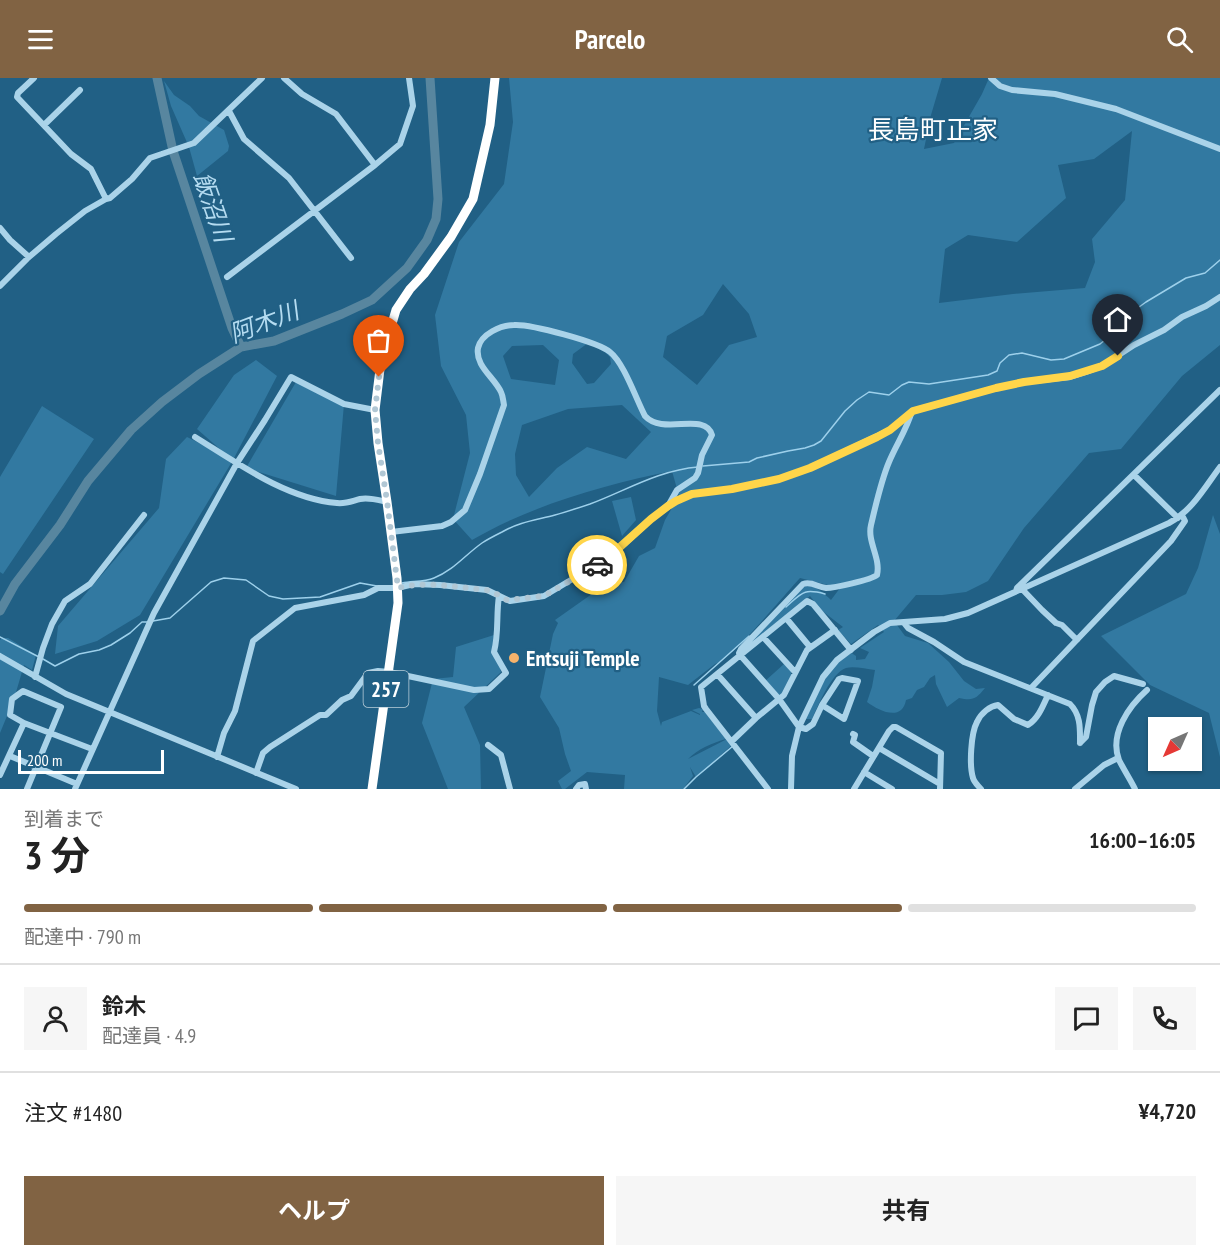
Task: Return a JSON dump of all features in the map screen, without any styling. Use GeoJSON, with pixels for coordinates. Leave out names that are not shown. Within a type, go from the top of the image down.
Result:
{"type":"FeatureCollection","features":[{"type":"Feature","properties":{"kind":"highway","name":"257"},"geometry":{"type":"LineString","coordinates":[[374,788],[398,603],[397,578],[375,410],[381,361],[396,310],[451,237],[473,199],[490,125],[495,78]]}},
{"type":"Feature","properties":{"kind":"street"},"geometry":{"type":"LineString","coordinates":[[34,78],[18,93],[17,97],[70,154],[91,169],[106,199]]}},
{"type":"Feature","properties":{"kind":"street"},"geometry":{"type":"LineString","coordinates":[[0,286],[29,257],[84,211],[111,198],[150,158],[194,143],[262,78]]}},
{"type":"Feature","properties":{"kind":"street"},"geometry":{"type":"LineString","coordinates":[[284,78],[302,94],[336,114],[375,165]]}},
{"type":"Feature","properties":{"kind":"street"},"geometry":{"type":"LineString","coordinates":[[227,277],[400,144],[414,106],[409,78]]}},
{"type":"Feature","properties":{"kind":"street"},"geometry":{"type":"LineString","coordinates":[[991,78],[1000,86],[1012,90],[1055,93],[1116,109],[1220,149]]}},
{"type":"Feature","properties":{"kind":"street"},"geometry":{"type":"LineString","coordinates":[[44,125],[80,90]]}},
{"type":"Feature","properties":{"kind":"street"},"geometry":{"type":"LineString","coordinates":[[229,111],[244,140],[289,178],[351,258]]}},
{"type":"Feature","properties":{"kind":"street"},"geometry":{"type":"LineString","coordinates":[[0,228],[29,257]]}},
{"type":"Feature","properties":{"kind":"street"},"geometry":{"type":"LineString","coordinates":[[217,757],[224,733],[235,711],[253,641],[295,608],[364,595],[378,588],[398,588],[414,584],[487,590],[510,601],[544,596],[611,555],[651,519],[676,501],[692,494],[779,479],[810,468],[890,430],[913,411],[996,388],[1070,376],[1102,366],[1134,345],[1220,297]]}},
{"type":"Feature","properties":{"kind":"street"},"geometry":{"type":"LineString","coordinates":[[391,532],[441,526],[450,522],[467,507],[504,405],[501,392],[478,359],[478,346],[482,339],[496,329],[509,325],[521,325],[548,331],[601,346],[617,359],[648,420],[657,424],[703,424],[710,430],[712,435],[702,455],[695,478],[677,490],[668,506]]}},
{"type":"Feature","properties":{"kind":"street"},"geometry":{"type":"LineString","coordinates":[[10,756],[76,787],[147,626],[237,463],[291,376],[344,404],[375,410]]}},
{"type":"Feature","properties":{"kind":"street"},"geometry":{"type":"LineString","coordinates":[[1019,590],[1017,588],[1220,390]]}},
{"type":"Feature","properties":{"kind":"street"},"geometry":{"type":"LineString","coordinates":[[822,705],[844,719],[858,681],[839,679],[822,705],[811,727],[806,729],[799,727],[779,699],[739,653],[803,584],[809,582],[831,587],[869,579],[876,575],[878,568],[871,538],[871,526],[889,460],[913,411]]}},
{"type":"Feature","properties":{"kind":"street"},"geometry":{"type":"LineString","coordinates":[[195,437],[293,493],[337,503],[372,498],[387,501]]}},
{"type":"Feature","properties":{"kind":"street"},"geometry":{"type":"LineString","coordinates":[[791,789],[792,756],[799,727],[816,691],[831,666],[874,632],[890,623],[958,616],[982,607],[1180,517],[1196,500],[1220,467]]}},
{"type":"Feature","properties":{"kind":"street"},"geometry":{"type":"LineString","coordinates":[[1031,688],[1171,540],[1185,521],[1134,475]]}},
{"type":"Feature","properties":{"kind":"street"},"geometry":{"type":"LineString","coordinates":[[35,677],[52,624],[65,601],[90,584],[144,515]]}},
{"type":"Feature","properties":{"kind":"street"},"geometry":{"type":"LineString","coordinates":[[1019,590],[1077,640]]}},
{"type":"Feature","properties":{"kind":"street"},"geometry":{"type":"LineString","coordinates":[[256,773],[263,753],[320,715],[326,715],[342,700],[351,696],[368,673],[389,672],[474,690],[489,689],[506,673],[494,652],[497,638],[498,596]]}},
{"type":"Feature","properties":{"kind":"street"},"geometry":{"type":"LineString","coordinates":[[768,789],[704,706],[701,687],[809,601],[851,650]]}},
{"type":"Feature","properties":{"kind":"street"},"geometry":{"type":"LineString","coordinates":[[786,618],[810,647]]}},
{"type":"Feature","properties":{"kind":"street"},"geometry":{"type":"LineString","coordinates":[[904,623],[908,628],[964,662],[1070,704],[1074,707],[1080,724],[1080,743],[1086,737],[1096,692],[1105,682],[1114,676],[1145,687],[1123,720],[1116,737],[1118,758],[1135,789]]}},
{"type":"Feature","properties":{"kind":"street"},"geometry":{"type":"LineString","coordinates":[[732,741],[784,695],[807,650],[835,630]]}},
{"type":"Feature","properties":{"kind":"street"},"geometry":{"type":"LineString","coordinates":[[763,637],[795,672]]}},
{"type":"Feature","properties":{"kind":"street"},"geometry":{"type":"LineString","coordinates":[[0,656],[66,694],[296,789]]}},
{"type":"Feature","properties":{"kind":"street"},"geometry":{"type":"LineString","coordinates":[[717,674],[756,718]]}},
{"type":"Feature","properties":{"kind":"street"},"geometry":{"type":"LineString","coordinates":[[27,789],[50,733],[61,707],[22,691],[12,699],[10,715],[24,723],[50,733],[92,749]]}},
{"type":"Feature","properties":{"kind":"street"},"geometry":{"type":"LineString","coordinates":[[981,789],[973,780],[970,757],[976,722],[992,706],[998,705],[1014,719],[1028,725],[1033,722],[1048,695]]}},
{"type":"Feature","properties":{"kind":"street"},"geometry":{"type":"LineString","coordinates":[[0,775],[24,723]]}},
{"type":"Feature","properties":{"kind":"street"},"geometry":{"type":"LineString","coordinates":[[854,789],[891,728],[898,727],[940,753],[940,787]]}},
{"type":"Feature","properties":{"kind":"street"},"geometry":{"type":"LineString","coordinates":[[854,734],[853,742],[873,756]]}},
{"type":"Feature","properties":{"kind":"street"},"geometry":{"type":"LineString","coordinates":[[488,745],[501,755],[510,789]]}},
{"type":"Feature","properties":{"kind":"street"},"geometry":{"type":"LineString","coordinates":[[879,748],[940,787]]}},
{"type":"Feature","properties":{"kind":"street"},"geometry":{"type":"LineString","coordinates":[[1076,789],[1104,765],[1118,758]]}},
{"type":"Feature","properties":{"kind":"street"},"geometry":{"type":"LineString","coordinates":[[864,772],[892,789]]}},
{"type":"Feature","properties":{"kind":"street"},"geometry":{"type":"LineString","coordinates":[[576,789],[579,785],[585,784],[586,789]]}},
{"type":"Feature","properties":{"kind":"shaded area"},"geometry":{"type":"Polygon","coordinates":[[[509,78],[942,78],[924,149],[954,143],[989,78],[1220,78],[1220,345],[1182,376],[1121,449],[1089,453],[1024,528],[988,581],[966,592],[916,595],[894,621],[905,636],[928,643],[949,662],[964,681],[976,689],[985,688],[977,697],[959,698],[947,707],[936,684],[935,675],[924,687],[917,690],[912,698],[906,700],[900,711],[890,713],[867,702],[875,670],[849,667],[840,671],[830,683],[812,719],[805,719],[830,669],[850,652],[856,656],[856,660],[865,659],[869,652],[860,648],[884,632],[878,625],[851,644],[838,630],[843,627],[821,610],[810,596],[748,645],[802,587],[815,588],[831,600],[840,588],[800,578],[733,651],[688,685],[659,677],[657,711],[661,726],[662,722],[691,711],[700,715],[692,710],[699,708],[703,709],[702,712],[705,712],[726,739],[696,752],[688,759],[727,739],[732,745],[696,777],[690,767],[693,776],[683,789],[624,789],[625,775],[587,772],[562,789],[558,781],[571,771],[559,728],[540,697],[553,634],[558,623],[555,620],[606,584],[624,582],[639,556],[655,548],[665,520],[679,496],[672,471],[621,482],[569,498],[518,517],[472,540],[453,519],[470,453],[466,415],[441,366],[435,315],[459,242],[504,184],[513,122],[509,78]],[[1132,131],[1094,159],[1058,165],[1066,198],[1017,242],[968,235],[945,249],[939,303],[1085,288],[1095,262],[1092,239],[1125,200],[1132,131]],[[723,284],[703,315],[667,336],[663,357],[697,385],[729,345],[757,337],[749,314],[723,284]],[[588,343],[573,354],[572,363],[587,384],[594,383],[611,364],[610,357],[596,344],[588,343]],[[543,345],[512,346],[503,356],[511,379],[555,385],[559,360],[543,345]],[[622,405],[568,409],[522,425],[515,454],[516,475],[529,497],[557,468],[587,447],[626,459],[651,432],[622,405]]]}},
{"type":"Feature","properties":{"kind":"shaded area"},"geometry":{"type":"Polygon","coordinates":[[[164,81],[174,95],[190,106],[199,116],[224,130],[229,146],[228,151],[197,176],[189,147],[171,106],[164,81]]]}},
{"type":"Feature","properties":{"kind":"shaded area"},"geometry":{"type":"Polygon","coordinates":[[[256,360],[277,376],[233,460],[140,615],[97,641],[55,654],[58,626],[159,508],[166,459],[187,437],[230,458],[197,429],[234,375],[256,360]]]}},
{"type":"Feature","properties":{"kind":"shaded area"},"geometry":{"type":"Polygon","coordinates":[[[296,382],[344,404],[336,496],[246,468],[296,382]]]}},
{"type":"Feature","properties":{"kind":"shaded area"},"geometry":{"type":"Polygon","coordinates":[[[42,406],[94,439],[3,574],[0,572],[0,477],[42,406]]]}},
{"type":"Feature","properties":{"kind":"shaded area"},"geometry":{"type":"Polygon","coordinates":[[[631,497],[636,520],[622,536],[612,501],[631,497]]]}},
{"type":"Feature","properties":{"kind":"shaded area"},"geometry":{"type":"Polygon","coordinates":[[[1213,515],[1220,534],[1220,757],[1209,713],[1150,685],[1101,636],[1186,594],[1198,568],[1213,515]]]}},
{"type":"Feature","properties":{"kind":"shaded area"},"geometry":{"type":"Polygon","coordinates":[[[494,635],[501,672],[464,707],[480,745],[481,789],[448,789],[422,723],[433,679],[453,677],[456,647],[494,635]]]}},
{"type":"Feature","properties":{"kind":"shaded area"},"geometry":{"type":"Polygon","coordinates":[[[8,638],[36,655],[32,670],[24,665],[14,699],[0,733],[0,640],[8,638]]]}},
{"type":"Feature","properties":{"kind":"shaded area"},"geometry":{"type":"Polygon","coordinates":[[[784,664],[791,671],[791,675],[781,695],[776,695],[764,682],[784,664]]]}},
{"type":"Feature","properties":{"kind":"waterway","name":"飯沼川"},"geometry":{"type":"LineString","coordinates":[[157,78],[173,151],[232,328],[241,347]]}},
{"type":"Feature","properties":{"kind":"waterway","name":"阿木川"},"geometry":{"type":"LineString","coordinates":[[0,611],[15,584],[60,525],[88,481],[131,430],[162,402],[199,374],[241,347],[274,341],[372,300],[407,268],[427,240],[436,219],[438,199],[430,78]]}},
{"type":"Feature","properties":{"kind":"waterway"},"geometry":{"type":"LineString","coordinates":[[703,466],[749,462],[757,458],[814,445],[821,441],[845,411],[869,392],[889,395],[909,382],[929,384],[988,375],[997,371],[1000,363],[1009,355],[1022,353],[1051,360],[1064,359],[1100,344],[1110,336],[1124,318],[1146,302],[1186,278],[1205,273],[1220,260]]}},
{"type":"Feature","properties":{"kind":"waterway"},"geometry":{"type":"LineString","coordinates":[[402,583],[426,580],[441,575],[482,543],[515,526],[590,504],[670,472],[698,467]]}},
{"type":"Feature","properties":{"kind":"waterway"},"geometry":{"type":"LineString","coordinates":[[153,621],[170,618],[211,582],[224,578],[246,580],[269,596],[283,599],[320,597],[360,583],[377,586]]}},
{"type":"Feature","properties":{"kind":"waterway"},"geometry":{"type":"LineString","coordinates":[[786,607],[803,593],[825,594]]}},
{"type":"Feature","properties":{"kind":"waterway"},"geometry":{"type":"LineString","coordinates":[[43,659],[55,666],[79,654],[111,645],[142,622],[148,622]]}},
{"type":"Feature","properties":{"kind":"waterway"},"geometry":{"type":"LineString","coordinates":[[694,685],[749,636]]}},
{"type":"Feature","properties":{"kind":"waterway"},"geometry":{"type":"LineString","coordinates":[[0,637],[39,657]]}},
{"type":"Feature","properties":{"kind":"waterway"},"geometry":{"type":"LineString","coordinates":[[684,789],[733,746]]}},
{"type":"Feature","properties":{"kind":"way so far"},"geometry":{"type":"LineString","coordinates":[[379,377],[375,410],[398,588],[414,584],[485,590],[510,601],[544,596],[597,565]]}},
{"type":"Feature","properties":{"kind":"place","name":"Entsuji Temple"},"geometry":{"type":"Point","coordinates":[514,658]}},
{"type":"Feature","properties":{"kind":"district","name":"長島町正家"},"geometry":{"type":"Point","coordinates":[933,129]}},
{"type":"Feature","properties":{"kind":"route"},"geometry":{"type":"LineString","coordinates":[[597,565],[668,506],[692,494],[732,489],[779,479],[810,468],[877,437],[890,430],[913,411],[996,388],[1086,372],[1118,356]]}}]}
